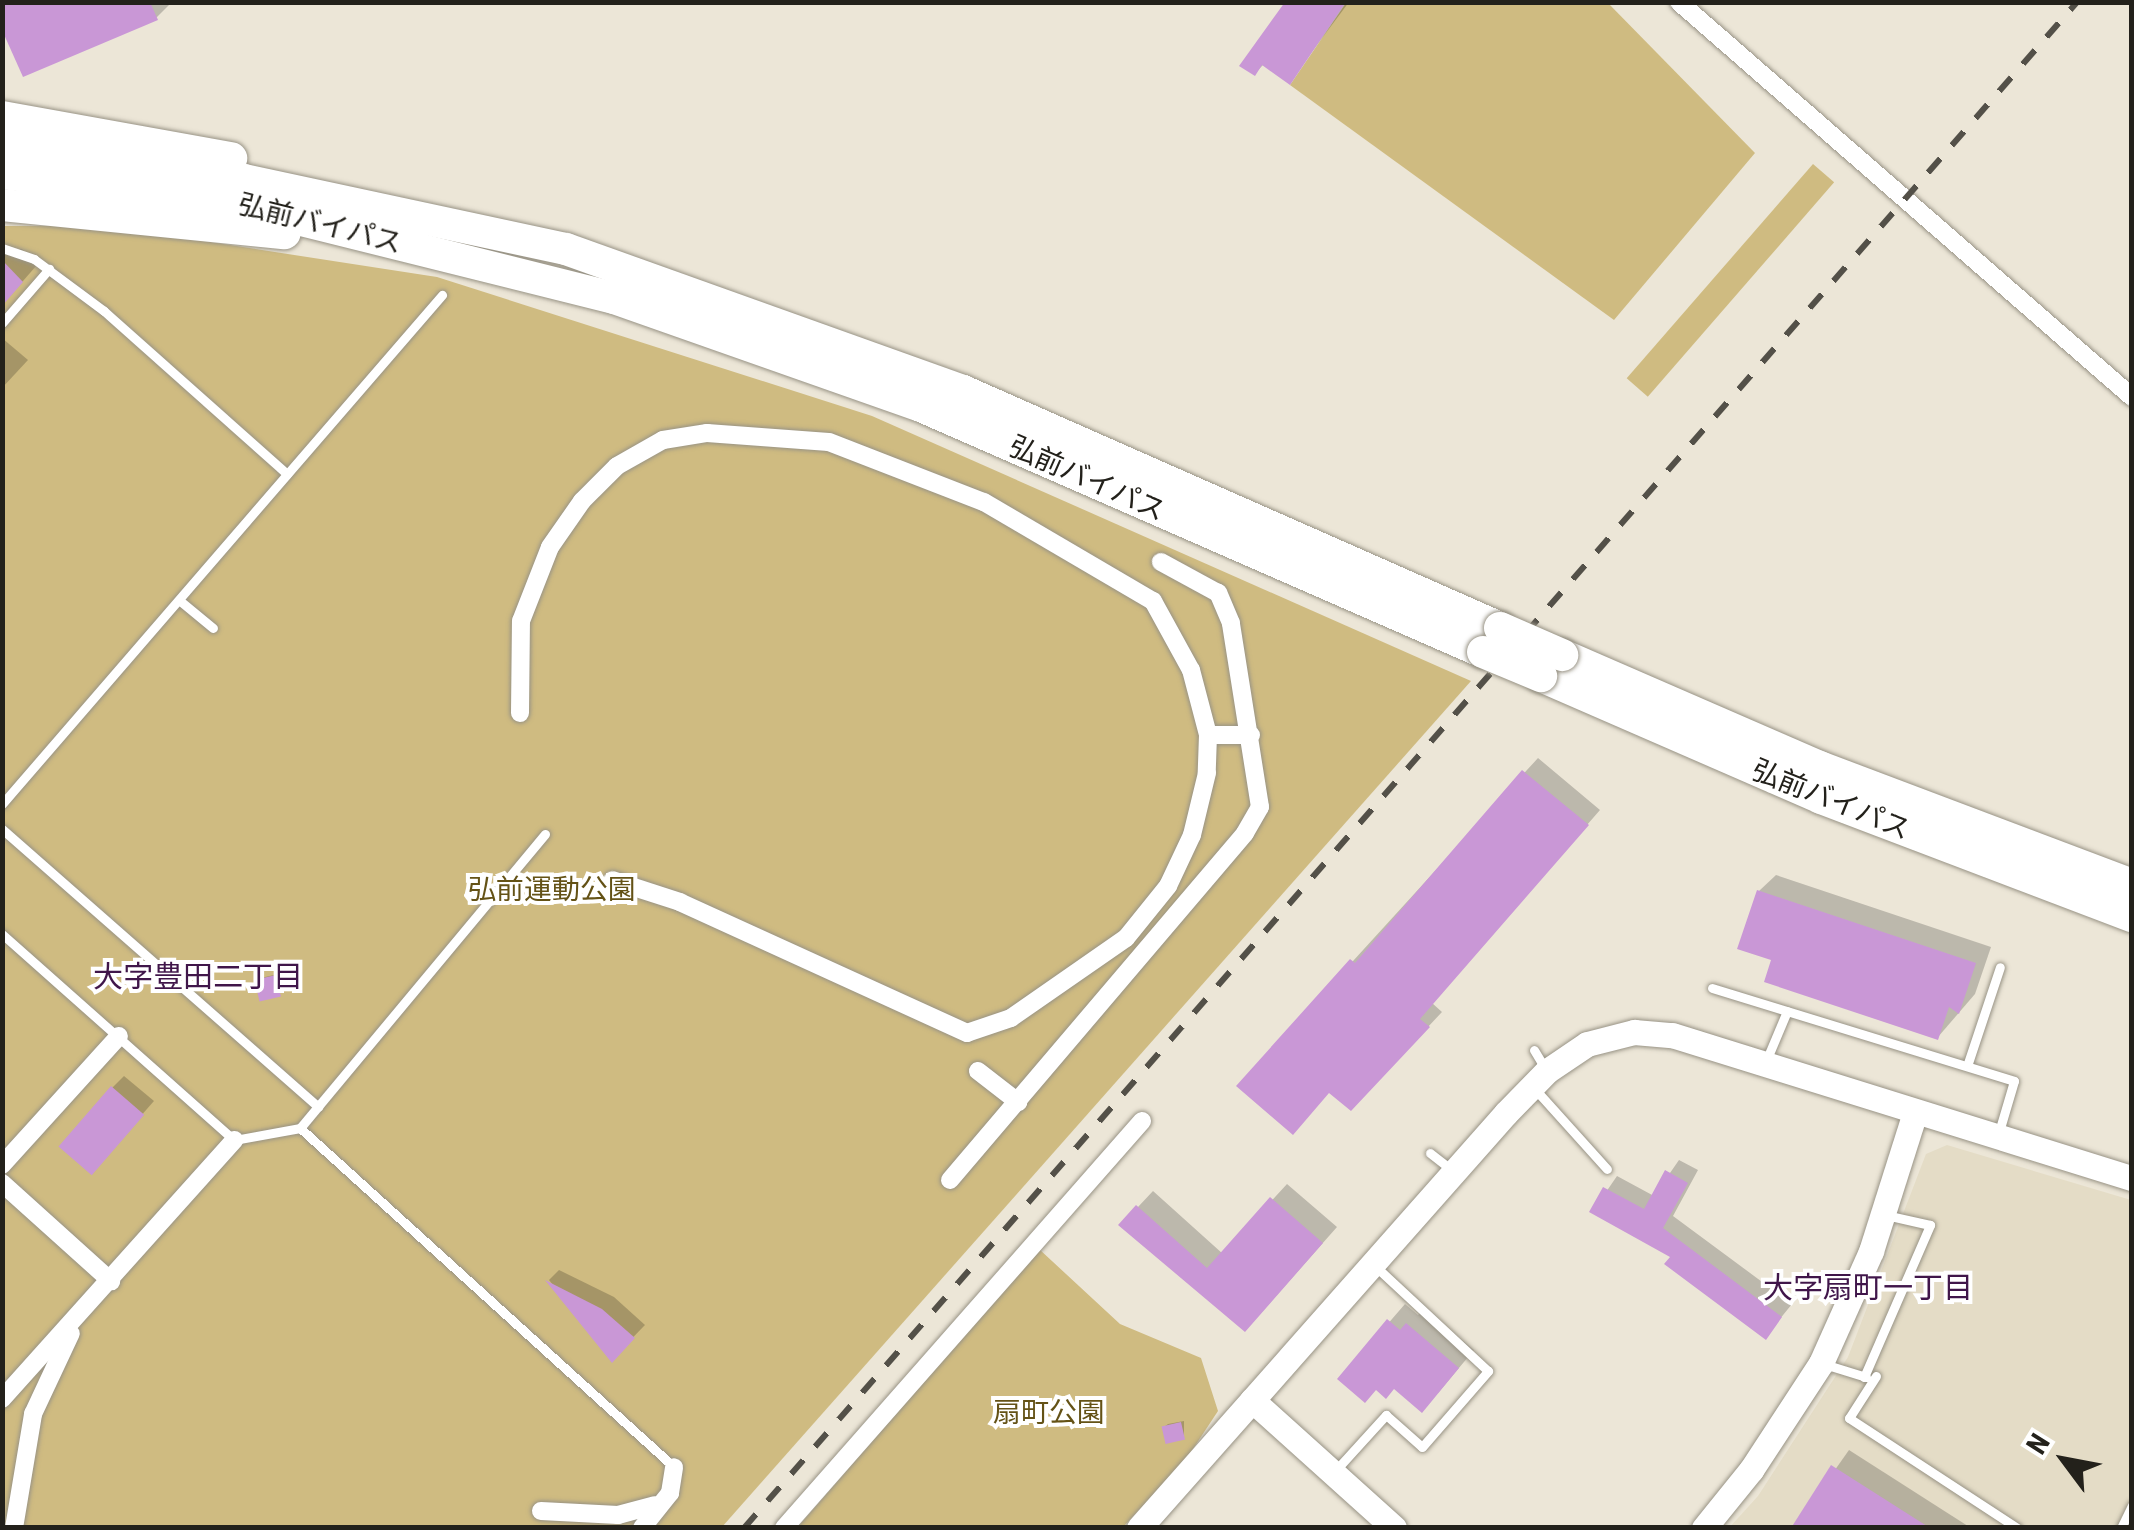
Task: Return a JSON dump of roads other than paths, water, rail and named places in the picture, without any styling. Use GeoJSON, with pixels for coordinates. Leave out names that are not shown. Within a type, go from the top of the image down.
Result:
{"type":"FeatureCollection","features":[{"type":"Feature","properties":{"kind":"highway"},"geometry":{"type":"LineString","coordinates":[[2,117],[226,157],[418,213]]}},
{"type":"Feature","properties":{"kind":"highway","name":"弘前バイパス"},"geometry":{"type":"LineString","coordinates":[[2,146],[244,180],[418,213],[566,249],[962,391],[1551,666],[1821,798],[2132,916]]}},
{"type":"Feature","properties":{"kind":"highway","name":"弘前バイパス"},"geometry":{"type":"LineString","coordinates":[[2,173],[217,199],[614,298],[921,406],[1492,640]]}},
{"type":"Feature","properties":{"kind":"highway"},"geometry":{"type":"LineString","coordinates":[[2,205],[404,245]]}},
{"type":"Feature","properties":{"kind":"highway","name":"弘前バイパス"},"geometry":{"type":"LineString","coordinates":[[1551,666],[2132,885]]}},
{"type":"Feature","properties":{"kind":"street"},"geometry":{"type":"LineString","coordinates":[[1679,2],[2132,397]]}},
{"type":"Feature","properties":{"kind":"street"},"geometry":{"type":"LineString","coordinates":[[520,714],[521,620],[550,547],[582,500],[617,466],[663,440],[766,434],[829,442],[984,502],[1153,601],[1192,670],[1208,735],[1207,773],[1192,835],[1168,886],[1126,938],[1011,1018],[967,1032],[851,985],[706,913],[612,880]]}},
{"type":"Feature","properties":{"kind":"street"},"geometry":{"type":"LineString","coordinates":[[950,1180],[1246,833],[1260,806],[1231,623],[1218,593],[1161,562]]}},
{"type":"Feature","properties":{"kind":"street"},"geometry":{"type":"LineString","coordinates":[[1208,735],[1251,735]]}},
{"type":"Feature","properties":{"kind":"street"},"geometry":{"type":"LineString","coordinates":[[1139,1528],[1454,1172],[1538,1069],[1587,1044],[1634,1032],[1672,1034],[2132,1178]]}},
{"type":"Feature","properties":{"kind":"street"},"geometry":{"type":"LineString","coordinates":[[2,1165],[119,1036]]}},
{"type":"Feature","properties":{"kind":"street"},"geometry":{"type":"LineString","coordinates":[[978,1071],[1018,1102]]}},
{"type":"Feature","properties":{"kind":"street"},"geometry":{"type":"LineString","coordinates":[[1704,1528],[1751,1470],[1821,1363],[1883,1214],[1915,1112]]}},
{"type":"Feature","properties":{"kind":"street"},"geometry":{"type":"LineString","coordinates":[[784,1528],[1142,1121]]}},
{"type":"Feature","properties":{"kind":"street"},"geometry":{"type":"LineString","coordinates":[[2,1399],[112,1281],[234,1140]]}},
{"type":"Feature","properties":{"kind":"street"},"geometry":{"type":"LineString","coordinates":[[2,1183],[112,1281]]}},
{"type":"Feature","properties":{"kind":"street"},"geometry":{"type":"LineString","coordinates":[[14,1528],[33,1414],[80,1314]]}},
{"type":"Feature","properties":{"kind":"street"},"geometry":{"type":"LineString","coordinates":[[1252,1400],[1394,1528]]}},
{"type":"Feature","properties":{"kind":"street"},"geometry":{"type":"LineString","coordinates":[[642,1528],[655,1505],[670,1493],[674,1467]]}},
{"type":"Feature","properties":{"kind":"street"},"geometry":{"type":"LineString","coordinates":[[542,1511],[618,1515],[655,1505]]}},
{"type":"Feature","properties":{"kind":"lane"},"geometry":{"type":"LineString","coordinates":[[2,248],[49,269],[288,474]]}},
{"type":"Feature","properties":{"kind":"lane"},"geometry":{"type":"LineString","coordinates":[[2,323],[49,269]]}},
{"type":"Feature","properties":{"kind":"lane"},"geometry":{"type":"LineString","coordinates":[[2,804],[442,295]]}},
{"type":"Feature","properties":{"kind":"lane"},"geometry":{"type":"LineString","coordinates":[[179,600],[213,628]]}},
{"type":"Feature","properties":{"kind":"lane"},"geometry":{"type":"LineString","coordinates":[[2,830],[318,1107]]}},
{"type":"Feature","properties":{"kind":"lane"},"geometry":{"type":"LineString","coordinates":[[2,934],[234,1140],[300,1128],[545,834]]}},
{"type":"Feature","properties":{"kind":"lane"},"geometry":{"type":"LineString","coordinates":[[1967,1066],[2000,966]]}},
{"type":"Feature","properties":{"kind":"lane"},"geometry":{"type":"LineString","coordinates":[[1712,988],[2014,1081],[1997,1137]]}},
{"type":"Feature","properties":{"kind":"lane"},"geometry":{"type":"LineString","coordinates":[[1765,1064],[1786,1011]]}},
{"type":"Feature","properties":{"kind":"lane"},"geometry":{"type":"LineString","coordinates":[[1538,1069],[1607,1169]]}},
{"type":"Feature","properties":{"kind":"lane"},"geometry":{"type":"LineString","coordinates":[[300,1128],[674,1467]]}},
{"type":"Feature","properties":{"kind":"lane"},"geometry":{"type":"LineString","coordinates":[[1430,1153],[1454,1172]]}},
{"type":"Feature","properties":{"kind":"lane"},"geometry":{"type":"LineString","coordinates":[[1864,1377],[1930,1225],[1883,1214]]}},
{"type":"Feature","properties":{"kind":"lane"},"geometry":{"type":"LineString","coordinates":[[1333,1473],[1386,1414],[1422,1447],[1488,1371],[1373,1264]]}},
{"type":"Feature","properties":{"kind":"lane"},"geometry":{"type":"LineString","coordinates":[[1821,1363],[1864,1377],[1876,1376],[1849,1418],[2018,1528]]}},
{"type":"Feature","properties":{"kind":"lane"},"geometry":{"type":"LineString","coordinates":[[2121,1528],[2132,1505]]}},
{"type":"Feature","properties":{"kind":"railway"},"geometry":{"type":"LineString","coordinates":[[744,1528],[2077,2]]}},
{"type":"Feature","properties":{"kind":"district","name":"大字豊田二丁目"},"geometry":{"type":"Point","coordinates":[198,977]}},
{"type":"Feature","properties":{"kind":"district","name":"大字扇町一丁目"},"geometry":{"type":"Point","coordinates":[1868,1288]}},
{"type":"Feature","properties":{"kind":"park label","name":"弘前運動公園"},"geometry":{"type":"Point","coordinates":[552,890]}},
{"type":"Feature","properties":{"kind":"park label","name":"扇町公園"},"geometry":{"type":"Point","coordinates":[1049,1413]}}]}
